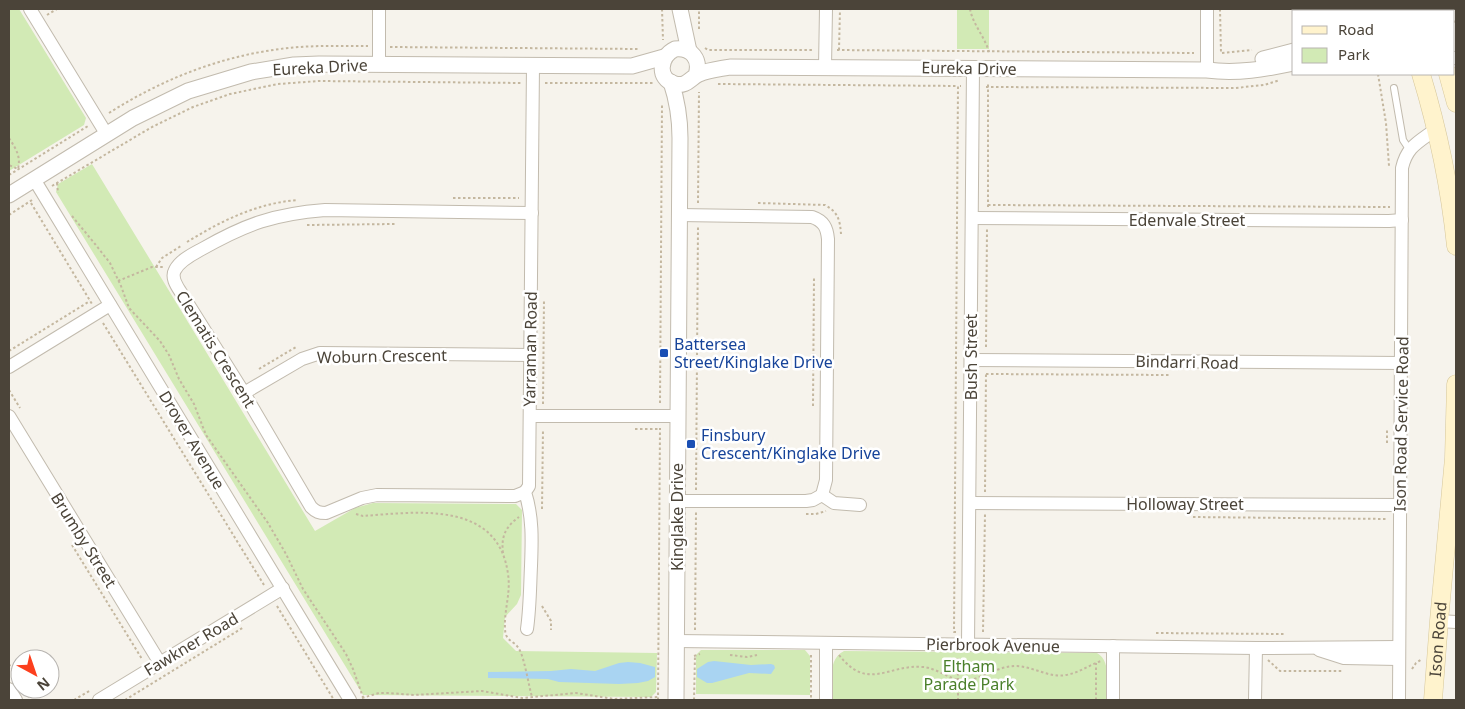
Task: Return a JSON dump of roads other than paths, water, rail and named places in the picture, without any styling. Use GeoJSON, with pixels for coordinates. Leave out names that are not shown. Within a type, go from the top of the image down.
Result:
{"type":"FeatureCollection","features":[{"type":"Feature","properties":{"kind":"main road"},"geometry":{"type":"LineString","coordinates":[[1409,75],[1427,96]]}},
{"type":"Feature","properties":{"kind":"main road"},"geometry":{"type":"LineString","coordinates":[[1421,75],[1444,159],[1456,246]]}},
{"type":"Feature","properties":{"kind":"main road"},"geometry":{"type":"LineString","coordinates":[[1448,75],[1456,103]]}},
{"type":"Feature","properties":{"kind":"main road","name":"Ison Road"},"geometry":{"type":"LineString","coordinates":[[1434,700],[1448,622],[1456,455],[1456,384]]}},
{"type":"Feature","properties":{"kind":"street"},"geometry":{"type":"LineString","coordinates":[[32,9],[106,135]]}},
{"type":"Feature","properties":{"kind":"street"},"geometry":{"type":"LineString","coordinates":[[379,9],[379,64]]}},
{"type":"Feature","properties":{"kind":"street"},"geometry":{"type":"LineString","coordinates":[[825,68],[826,9]]}},
{"type":"Feature","properties":{"kind":"street"},"geometry":{"type":"LineString","coordinates":[[1207,9],[1208,70]]}},
{"type":"Feature","properties":{"kind":"street"},"geometry":{"type":"LineString","coordinates":[[1397,10],[1403,9]]}},
{"type":"Feature","properties":{"kind":"street"},"geometry":{"type":"LineString","coordinates":[[1426,10],[1435,9]]}},
{"type":"Feature","properties":{"kind":"street"},"geometry":{"type":"LineString","coordinates":[[680,11],[693,54],[698,63],[695,83],[681,85],[663,80],[662,67],[666,49],[680,11]]}},
{"type":"Feature","properties":{"kind":"street"},"geometry":{"type":"LineString","coordinates":[[666,49],[680,48],[693,54]]}},
{"type":"Feature","properties":{"kind":"street","name":"Eureka Drive"},"geometry":{"type":"LineString","coordinates":[[632,66],[666,49]]}},
{"type":"Feature","properties":{"kind":"street","name":"Eureka Drive"},"geometry":{"type":"LineString","coordinates":[[1208,70],[1292,52]]}},
{"type":"Feature","properties":{"kind":"street","name":"Eureka Drive"},"geometry":{"type":"LineString","coordinates":[[693,54],[730,67],[1208,70],[1228,73],[1292,63]]}},
{"type":"Feature","properties":{"kind":"street","name":"Eureka Drive"},"geometry":{"type":"LineString","coordinates":[[9,195],[38,186],[106,135],[170,99],[228,77],[250,72],[294,65],[632,66],[663,80]]}},
{"type":"Feature","properties":{"kind":"street","name":"Yarraman Road"},"geometry":{"type":"LineString","coordinates":[[528,630],[532,528],[530,508],[525,492],[529,486],[533,66]]}},
{"type":"Feature","properties":{"kind":"street","name":"Eureka Drive"},"geometry":{"type":"LineString","coordinates":[[695,83],[730,67]]}},
{"type":"Feature","properties":{"kind":"street","name":"Bush Street"},"geometry":{"type":"LineString","coordinates":[[963,645],[969,632],[972,360],[972,87],[980,68]]}},
{"type":"Feature","properties":{"kind":"street","name":"Kinglake Drive"},"geometry":{"type":"LineString","coordinates":[[663,80],[675,93],[680,124],[676,700]]}},
{"type":"Feature","properties":{"kind":"street","name":"Kinglake Drive"},"geometry":{"type":"LineString","coordinates":[[680,124],[695,83]]}},
{"type":"Feature","properties":{"kind":"street"},"geometry":{"type":"LineString","coordinates":[[1409,149],[1436,129]]}},
{"type":"Feature","properties":{"kind":"street","name":"Ison Road Service Road"},"geometry":{"type":"LineString","coordinates":[[1398,700],[1402,168],[1404,157],[1409,149]]}},
{"type":"Feature","properties":{"kind":"street","name":"Drover Avenue"},"geometry":{"type":"LineString","coordinates":[[38,186],[350,700]]}},
{"type":"Feature","properties":{"kind":"street","name":"Clematis Crescent"},"geometry":{"type":"LineString","coordinates":[[525,492],[515,496],[377,495],[362,498],[326,513],[320,513],[311,507],[244,393],[175,282],[174,275],[175,269],[189,257],[240,229],[265,219],[299,212],[325,210],[532,213]]}},
{"type":"Feature","properties":{"kind":"street"},"geometry":{"type":"LineString","coordinates":[[677,501],[806,501],[813,500],[822,495],[826,480],[828,249],[826,228],[821,221],[806,216],[679,215]]}},
{"type":"Feature","properties":{"kind":"street","name":"Edenvale Street"},"geometry":{"type":"LineString","coordinates":[[972,218],[1402,220]]}},
{"type":"Feature","properties":{"kind":"street"},"geometry":{"type":"LineString","coordinates":[[9,367],[110,306]]}},
{"type":"Feature","properties":{"kind":"street","name":"Woburn Crescent"},"geometry":{"type":"LineString","coordinates":[[244,393],[302,359],[320,353],[530,355]]}},
{"type":"Feature","properties":{"kind":"street","name":"Bindarri Road"},"geometry":{"type":"LineString","coordinates":[[972,360],[1402,363]]}},
{"type":"Feature","properties":{"kind":"street","name":"Brumby Street"},"geometry":{"type":"LineString","coordinates":[[9,416],[160,663]]}},
{"type":"Feature","properties":{"kind":"street"},"geometry":{"type":"LineString","coordinates":[[530,416],[678,416]]}},
{"type":"Feature","properties":{"kind":"street"},"geometry":{"type":"LineString","coordinates":[[822,495],[834,503],[860,505]]}},
{"type":"Feature","properties":{"kind":"street","name":"Holloway Street"},"geometry":{"type":"LineString","coordinates":[[970,503],[1400,505]]}},
{"type":"Feature","properties":{"kind":"street","name":"Fawkner Road"},"geometry":{"type":"LineString","coordinates":[[99,700],[282,588]]}},
{"type":"Feature","properties":{"kind":"street","name":"Pierbrook Avenue"},"geometry":{"type":"LineString","coordinates":[[676,641],[826,648],[963,645],[1113,652],[1256,654],[1309,646],[1344,658],[1399,653]]}},
{"type":"Feature","properties":{"kind":"street"},"geometry":{"type":"LineString","coordinates":[[826,648],[826,700]]}},
{"type":"Feature","properties":{"kind":"street"},"geometry":{"type":"LineString","coordinates":[[1113,652],[1113,700]]}},
{"type":"Feature","properties":{"kind":"street"},"geometry":{"type":"LineString","coordinates":[[1255,700],[1256,654]]}},
{"type":"Feature","properties":{"kind":"street"},"geometry":{"type":"LineString","coordinates":[[9,689],[16,700]]}},
{"type":"Feature","properties":{"kind":"lane"},"geometry":{"type":"LineString","coordinates":[[1394,88],[1403,140],[1409,149]]}},
{"type":"Feature","properties":{"kind":"water"},"geometry":{"type":"Polygon","coordinates":[[[628,662],[655,667],[655,677],[638,683],[619,684],[559,682],[548,679],[488,678],[488,672],[571,669],[595,671],[628,662]]]}},
{"type":"Feature","properties":{"kind":"water"},"geometry":{"type":"Polygon","coordinates":[[[708,662],[751,665],[771,664],[775,668],[771,674],[749,673],[712,683],[707,683],[697,677],[697,669],[708,662]]]}},
{"type":"Feature","properties":{"kind":"place","name":"Battersea Street/Kinglake Drive"},"geometry":{"type":"Point","coordinates":[664,353]}},
{"type":"Feature","properties":{"kind":"place","name":"Finsbury Crescent/Kinglake Drive"},"geometry":{"type":"Point","coordinates":[691,444]}},
{"type":"Feature","properties":{"kind":"park label","name":"Eltham Parade Park"},"geometry":{"type":"Point","coordinates":[969,675]}}]}
